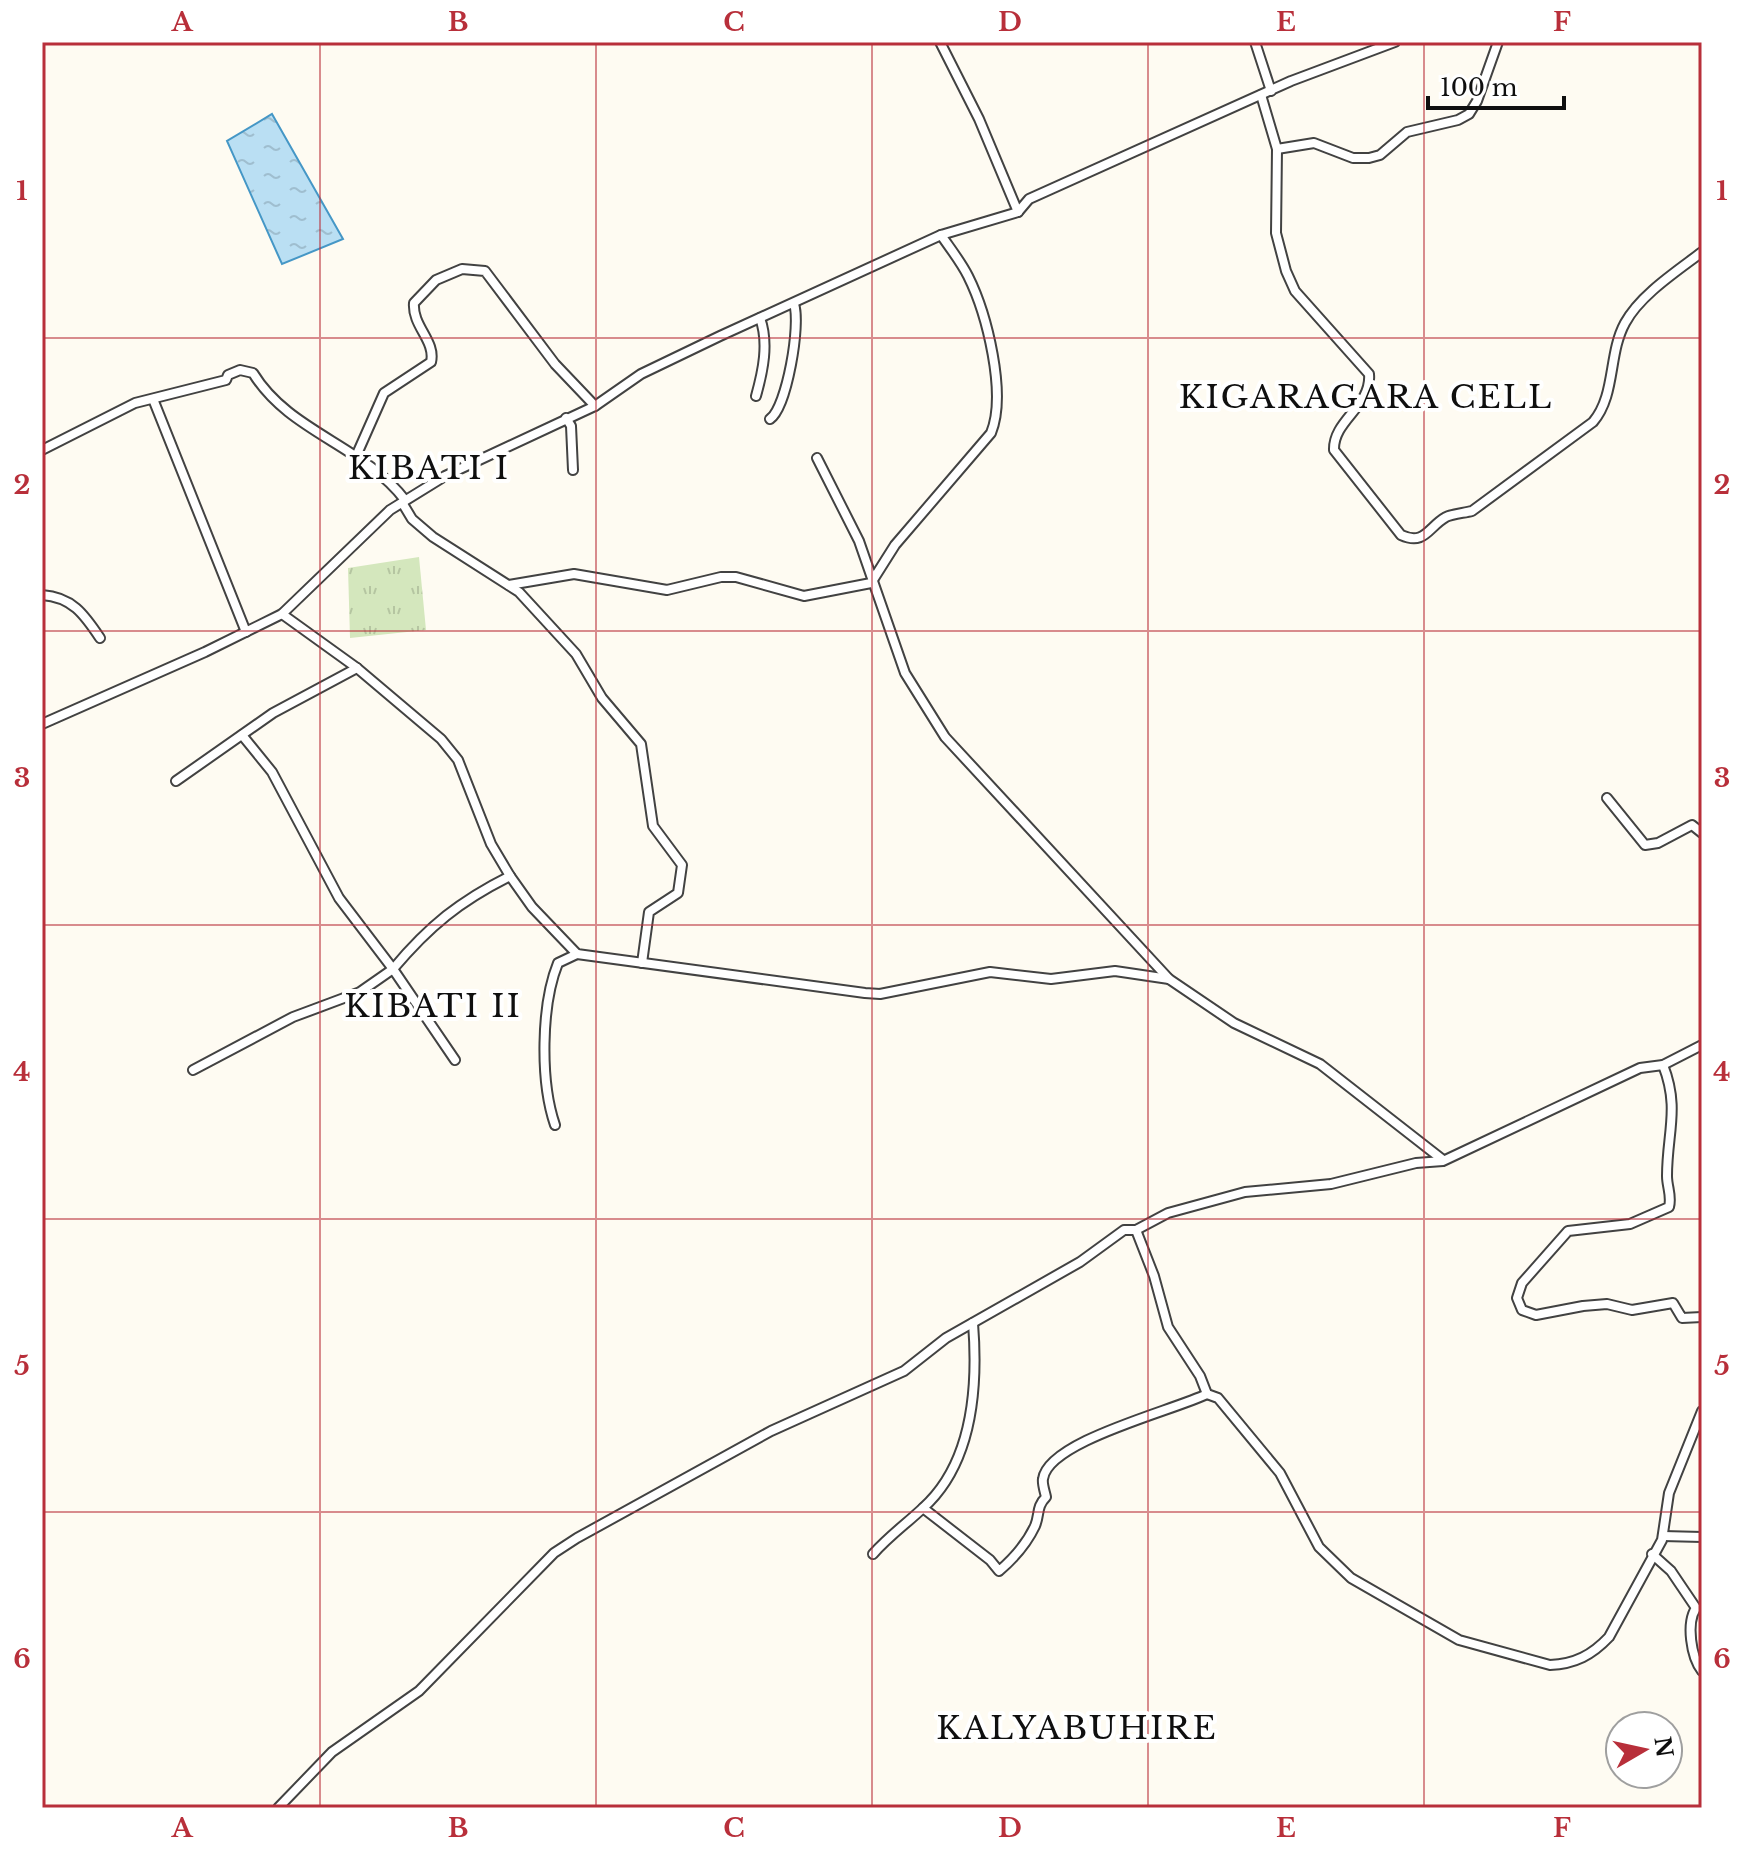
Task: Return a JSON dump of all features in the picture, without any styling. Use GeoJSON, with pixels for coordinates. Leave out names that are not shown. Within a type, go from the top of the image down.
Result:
{"type":"FeatureCollection","features":[{"type":"Feature","properties":{"kind":"street"},"geometry":{"type":"LineString","coordinates":[[940,42],[979,119],[1018,212]]}},
{"type":"Feature","properties":{"kind":"street"},"geometry":{"type":"LineString","coordinates":[[1255,42],[1271,91]]}},
{"type":"Feature","properties":{"kind":"street"},"geometry":{"type":"LineString","coordinates":[[42,724],[282,614],[370,528],[404,502],[486,455],[595,406],[641,374],[941,235],[1018,212],[1029,199],[1261,95],[1395,42]]}},
{"type":"Feature","properties":{"kind":"street"},"geometry":{"type":"LineString","coordinates":[[1277,149],[1314,143],[1353,158],[1369,158],[1380,155],[1407,132],[1458,120],[1469,114],[1477,101],[1498,42]]}},
{"type":"Feature","properties":{"kind":"street"},"geometry":{"type":"LineString","coordinates":[[1261,95],[1277,149],[1276,233],[1286,271],[1295,291],[1369,374],[1368,395],[1334,441],[1334,450],[1401,535],[1409,539],[1424,538],[1448,515],[1472,511],[1593,422],[1605,401],[1624,323],[1638,306],[1702,252]]}},
{"type":"Feature","properties":{"kind":"street"},"geometry":{"type":"LineString","coordinates":[[509,585],[574,574],[667,590],[721,577],[736,577],[804,596],[871,583],[895,545],[991,433],[996,420],[998,391],[976,297],[968,276],[941,235]]}},
{"type":"Feature","properties":{"kind":"street"},"geometry":{"type":"LineString","coordinates":[[357,454],[384,393],[431,362],[430,345],[416,324],[414,303],[436,280],[462,269],[475,267],[494,278],[555,364],[595,406]]}},
{"type":"Feature","properties":{"kind":"street"},"geometry":{"type":"LineString","coordinates":[[770,419],[781,409],[797,330],[794,304]]}},
{"type":"Feature","properties":{"kind":"street"},"geometry":{"type":"LineString","coordinates":[[756,396],[764,353],[765,331],[760,318]]}},
{"type":"Feature","properties":{"kind":"street"},"geometry":{"type":"LineString","coordinates":[[42,450],[120,409],[226,380],[228,375],[240,370],[253,373],[266,395],[288,414],[357,454],[388,478],[412,519],[433,537],[509,585],[567,642],[602,698],[641,744],[653,826],[682,865],[678,893],[649,912],[642,963]]}},
{"type":"Feature","properties":{"kind":"street"},"geometry":{"type":"LineString","coordinates":[[153,399],[246,632]]}},
{"type":"Feature","properties":{"kind":"street"},"geometry":{"type":"LineString","coordinates":[[566,418],[571,426],[573,470]]}},
{"type":"Feature","properties":{"kind":"street"},"geometry":{"type":"LineString","coordinates":[[817,458],[859,541],[871,583],[912,690],[945,737],[1169,979],[1234,1023],[1320,1064],[1443,1161]]}},
{"type":"Feature","properties":{"kind":"street"},"geometry":{"type":"LineString","coordinates":[[42,595],[68,600],[79,608],[100,638]]}},
{"type":"Feature","properties":{"kind":"street"},"geometry":{"type":"LineString","coordinates":[[282,614],[357,668],[441,739],[458,760],[491,844],[510,876],[532,907],[577,954]]}},
{"type":"Feature","properties":{"kind":"street"},"geometry":{"type":"LineString","coordinates":[[176,781],[251,727],[357,668]]}},
{"type":"Feature","properties":{"kind":"street"},"geometry":{"type":"LineString","coordinates":[[250,744],[251,727]]}},
{"type":"Feature","properties":{"kind":"street"},"geometry":{"type":"LineString","coordinates":[[242,735],[290,803],[339,898],[393,969],[455,1060]]}},
{"type":"Feature","properties":{"kind":"street"},"geometry":{"type":"LineString","coordinates":[[1607,798],[1645,845],[1658,843],[1692,825],[1702,833]]}},
{"type":"Feature","properties":{"kind":"street"},"geometry":{"type":"LineString","coordinates":[[193,1070],[293,1017],[320,1010],[360,992],[393,969],[424,932],[466,898],[510,876]]}},
{"type":"Feature","properties":{"kind":"street"},"geometry":{"type":"LineString","coordinates":[[555,1125],[548,1095],[544,1036],[549,985],[558,963],[577,954],[880,994],[990,972],[1051,979],[1115,971],[1169,979]]}},
{"type":"Feature","properties":{"kind":"street"},"geometry":{"type":"LineString","coordinates":[[278,1808],[332,1752],[419,1691],[554,1553],[771,1431],[904,1371],[946,1338],[1080,1262],[1124,1230],[1136,1230],[1168,1213],[1245,1192],[1331,1184],[1416,1163],[1443,1161],[1640,1068],[1663,1065],[1702,1045]]}},
{"type":"Feature","properties":{"kind":"street"},"geometry":{"type":"LineString","coordinates":[[1663,1065],[1673,1089],[1674,1117],[1667,1174],[1669,1207],[1623,1226],[1568,1231],[1522,1283],[1517,1298],[1522,1310],[1536,1315],[1607,1304],[1632,1310],[1665,1302],[1673,1303],[1682,1318],[1702,1317]]}},
{"type":"Feature","properties":{"kind":"street"},"geometry":{"type":"LineString","coordinates":[[1136,1230],[1154,1276],[1168,1327],[1200,1376],[1207,1394]]}},
{"type":"Feature","properties":{"kind":"street"},"geometry":{"type":"LineString","coordinates":[[873,1554],[903,1522],[923,1508],[955,1459],[971,1412],[977,1368],[973,1323]]}},
{"type":"Feature","properties":{"kind":"street"},"geometry":{"type":"LineString","coordinates":[[923,1508],[990,1560],[999,1571],[1015,1557],[1035,1525],[1038,1505],[1046,1497],[1042,1480],[1051,1463],[1066,1450],[1095,1435],[1176,1409],[1207,1394],[1218,1398],[1280,1473],[1319,1547],[1333,1564],[1382,1598],[1459,1640],[1537,1663],[1566,1665],[1597,1650],[1609,1637],[1663,1536],[1669,1493],[1702,1411]]}},
{"type":"Feature","properties":{"kind":"street"},"geometry":{"type":"LineString","coordinates":[[1663,1536],[1702,1537]]}},
{"type":"Feature","properties":{"kind":"street"},"geometry":{"type":"LineString","coordinates":[[1652,1554],[1671,1571],[1696,1608],[1692,1614],[1693,1648],[1702,1671]]}},
{"type":"Feature","properties":{"kind":"green space"},"geometry":{"type":"Polygon","coordinates":[[[419,557],[426,630],[350,638],[348,568],[419,557]]]}},
{"type":"Feature","properties":{"kind":"water"},"geometry":{"type":"Polygon","coordinates":[[[272,114],[343,239],[282,264],[227,141],[272,114]]]}},
{"type":"Feature","properties":{"kind":"district","name":"KIGARAGARA CELL"},"geometry":{"type":"Point","coordinates":[1366,397]}},
{"type":"Feature","properties":{"kind":"district","name":"KIBATI I"},"geometry":{"type":"Point","coordinates":[429,468]}},
{"type":"Feature","properties":{"kind":"district","name":"KIBATI II"},"geometry":{"type":"Point","coordinates":[433,1006]}},
{"type":"Feature","properties":{"kind":"district","name":"KALYABUHIRE"},"geometry":{"type":"Point","coordinates":[1077,1728]}}]}
